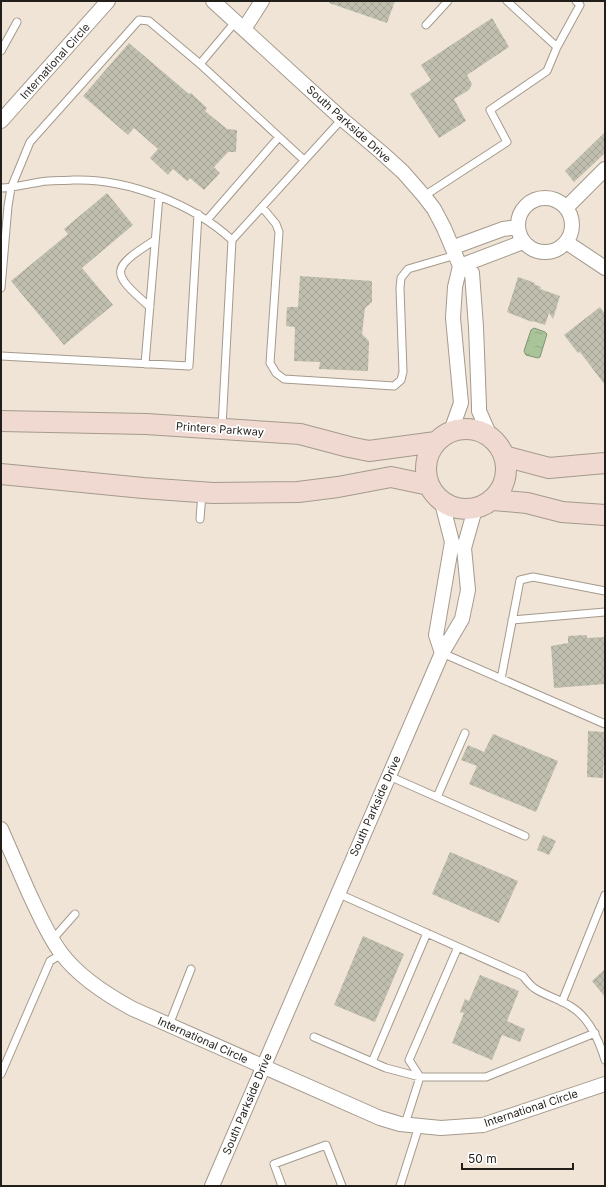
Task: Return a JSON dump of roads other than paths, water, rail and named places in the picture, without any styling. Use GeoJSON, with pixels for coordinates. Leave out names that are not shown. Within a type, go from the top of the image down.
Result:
{"type":"FeatureCollection","features":[{"type":"Feature","properties":{"kind":"main road","name":"Printers Parkway"},"geometry":{"type":"LineString","coordinates":[[1,421],[146,424],[300,434],[369,451],[443,437]]}},
{"type":"Feature","properties":{"kind":"main road","name":"South Parkside Drive"},"geometry":{"type":"LineString","coordinates":[[443,437],[470,429],[490,436],[503,450],[504,456]]}},
{"type":"Feature","properties":{"kind":"main road"},"geometry":{"type":"LineString","coordinates":[[443,437],[428,458],[426,475],[431,490],[442,503],[454,508],[475,509],[493,500],[503,488],[506,469],[504,456],[549,468],[605,463]]}},
{"type":"Feature","properties":{"kind":"main road"},"geometry":{"type":"LineString","coordinates":[[4,477],[202,492],[298,492],[338,488],[391,477],[429,485]]}},
{"type":"Feature","properties":{"kind":"main road"},"geometry":{"type":"LineString","coordinates":[[493,500],[527,503],[562,512],[605,515]]}},
{"type":"Feature","properties":{"kind":"street","name":"International Circle"},"geometry":{"type":"LineString","coordinates":[[1,121],[108,1]]}},
{"type":"Feature","properties":{"kind":"street","name":"South Parkside Drive"},"geometry":{"type":"LineString","coordinates":[[212,1],[342,119],[387,157],[403,172],[434,209],[457,256],[472,273],[476,327],[478,406],[490,436]]}},
{"type":"Feature","properties":{"kind":"street"},"geometry":{"type":"LineString","coordinates":[[240,25],[262,1]]}},
{"type":"Feature","properties":{"kind":"street"},"geometry":{"type":"LineString","coordinates":[[566,208],[605,170]]}},
{"type":"Feature","properties":{"kind":"street"},"geometry":{"type":"LineString","coordinates":[[546,198],[558,202],[566,208],[572,223],[571,230],[566,242],[559,249],[550,252],[539,252],[530,248],[523,242],[518,227],[519,217],[530,203],[546,198]]}},
{"type":"Feature","properties":{"kind":"street"},"geometry":{"type":"LineString","coordinates":[[457,256],[504,229],[518,227]]}},
{"type":"Feature","properties":{"kind":"street"},"geometry":{"type":"LineString","coordinates":[[457,256],[523,242]]}},
{"type":"Feature","properties":{"kind":"street"},"geometry":{"type":"LineString","coordinates":[[566,242],[605,268]]}},
{"type":"Feature","properties":{"kind":"street"},"geometry":{"type":"LineString","coordinates":[[443,437],[461,404],[452,318],[457,256]]}},
{"type":"Feature","properties":{"kind":"street"},"geometry":{"type":"LineString","coordinates":[[442,503],[452,542],[436,635],[442,653]]}},
{"type":"Feature","properties":{"kind":"street","name":"South Parkside Drive"},"geometry":{"type":"LineString","coordinates":[[212,1186],[337,893],[442,653],[462,619],[468,590],[464,548],[475,509]]}},
{"type":"Feature","properties":{"kind":"street","name":"International Circle"},"geometry":{"type":"LineString","coordinates":[[1,829],[42,922],[52,940],[62,954],[87,979],[116,1000],[168,1025],[380,1118],[405,1124],[441,1128],[483,1124],[605,1084]]}},
{"type":"Feature","properties":{"kind":"lane"},"geometry":{"type":"LineString","coordinates":[[426,26],[448,1]]}},
{"type":"Feature","properties":{"kind":"lane"},"geometry":{"type":"LineString","coordinates":[[507,1],[557,47]]}},
{"type":"Feature","properties":{"kind":"lane"},"geometry":{"type":"LineString","coordinates":[[424,196],[507,142],[490,110],[547,71],[557,47],[580,5],[576,1]]}},
{"type":"Feature","properties":{"kind":"lane"},"geometry":{"type":"LineString","coordinates":[[1,288],[11,188],[30,142],[139,20],[149,21],[200,64],[304,160]]}},
{"type":"Feature","properties":{"kind":"lane"},"geometry":{"type":"LineString","coordinates":[[1,52],[16,22]]}},
{"type":"Feature","properties":{"kind":"lane"},"geometry":{"type":"LineString","coordinates":[[200,64],[240,25]]}},
{"type":"Feature","properties":{"kind":"lane"},"geometry":{"type":"LineString","coordinates":[[222,429],[232,240],[342,119]]}},
{"type":"Feature","properties":{"kind":"lane"},"geometry":{"type":"LineString","coordinates":[[207,220],[279,137]]}},
{"type":"Feature","properties":{"kind":"lane"},"geometry":{"type":"LineString","coordinates":[[1,188],[11,188],[41,182],[91,180],[133,188],[159,196],[198,214],[220,229],[232,240]]}},
{"type":"Feature","properties":{"kind":"lane"},"geometry":{"type":"LineString","coordinates":[[145,364],[159,196]]}},
{"type":"Feature","properties":{"kind":"lane"},"geometry":{"type":"LineString","coordinates":[[262,207],[276,224],[279,232],[270,363],[276,373],[284,379],[394,386],[401,380],[403,372],[400,288],[401,278],[408,269],[457,256]]}},
{"type":"Feature","properties":{"kind":"lane"},"geometry":{"type":"LineString","coordinates":[[1,356],[189,366],[198,214]]}},
{"type":"Feature","properties":{"kind":"lane"},"geometry":{"type":"LineString","coordinates":[[150,308],[122,281],[120,271],[125,261],[131,255],[155,240]]}},
{"type":"Feature","properties":{"kind":"lane"},"geometry":{"type":"LineString","coordinates":[[200,519],[202,492]]}},
{"type":"Feature","properties":{"kind":"lane"},"geometry":{"type":"LineString","coordinates":[[501,679],[520,580],[533,577],[605,591]]}},
{"type":"Feature","properties":{"kind":"lane"},"geometry":{"type":"LineString","coordinates":[[512,620],[605,612]]}},
{"type":"Feature","properties":{"kind":"lane"},"geometry":{"type":"LineString","coordinates":[[442,653],[605,724]]}},
{"type":"Feature","properties":{"kind":"lane"},"geometry":{"type":"LineString","coordinates":[[437,797],[465,733]]}},
{"type":"Feature","properties":{"kind":"lane"},"geometry":{"type":"LineString","coordinates":[[389,776],[525,836]]}},
{"type":"Feature","properties":{"kind":"lane"},"geometry":{"type":"LineString","coordinates":[[337,893],[523,976],[533,987],[572,1007],[595,1033],[605,1060]]}},
{"type":"Feature","properties":{"kind":"lane"},"geometry":{"type":"LineString","coordinates":[[562,1002],[605,895]]}},
{"type":"Feature","properties":{"kind":"lane"},"geometry":{"type":"LineString","coordinates":[[52,940],[75,914]]}},
{"type":"Feature","properties":{"kind":"lane"},"geometry":{"type":"LineString","coordinates":[[372,1062],[427,933]]}},
{"type":"Feature","properties":{"kind":"lane"},"geometry":{"type":"LineString","coordinates":[[420,1077],[409,1060],[458,947]]}},
{"type":"Feature","properties":{"kind":"lane"},"geometry":{"type":"LineString","coordinates":[[1,1074],[50,961],[62,954]]}},
{"type":"Feature","properties":{"kind":"lane"},"geometry":{"type":"LineString","coordinates":[[168,1025],[191,969]]}},
{"type":"Feature","properties":{"kind":"lane"},"geometry":{"type":"LineString","coordinates":[[314,1037],[386,1068],[420,1077],[486,1077],[595,1033]]}},
{"type":"Feature","properties":{"kind":"lane"},"geometry":{"type":"LineString","coordinates":[[405,1124],[420,1077]]}},
{"type":"Feature","properties":{"kind":"lane"},"geometry":{"type":"LineString","coordinates":[[400,1186],[419,1126]]}},
{"type":"Feature","properties":{"kind":"lane"},"geometry":{"type":"LineString","coordinates":[[282,1186],[274,1164],[326,1145],[342,1186]]}},
{"type":"Feature","properties":{"kind":"water"},"geometry":{"type":"Polygon","coordinates":[[[534,328],[547,334],[540,357],[538,358],[526,355],[524,351],[531,330],[534,328]]]}}]}
